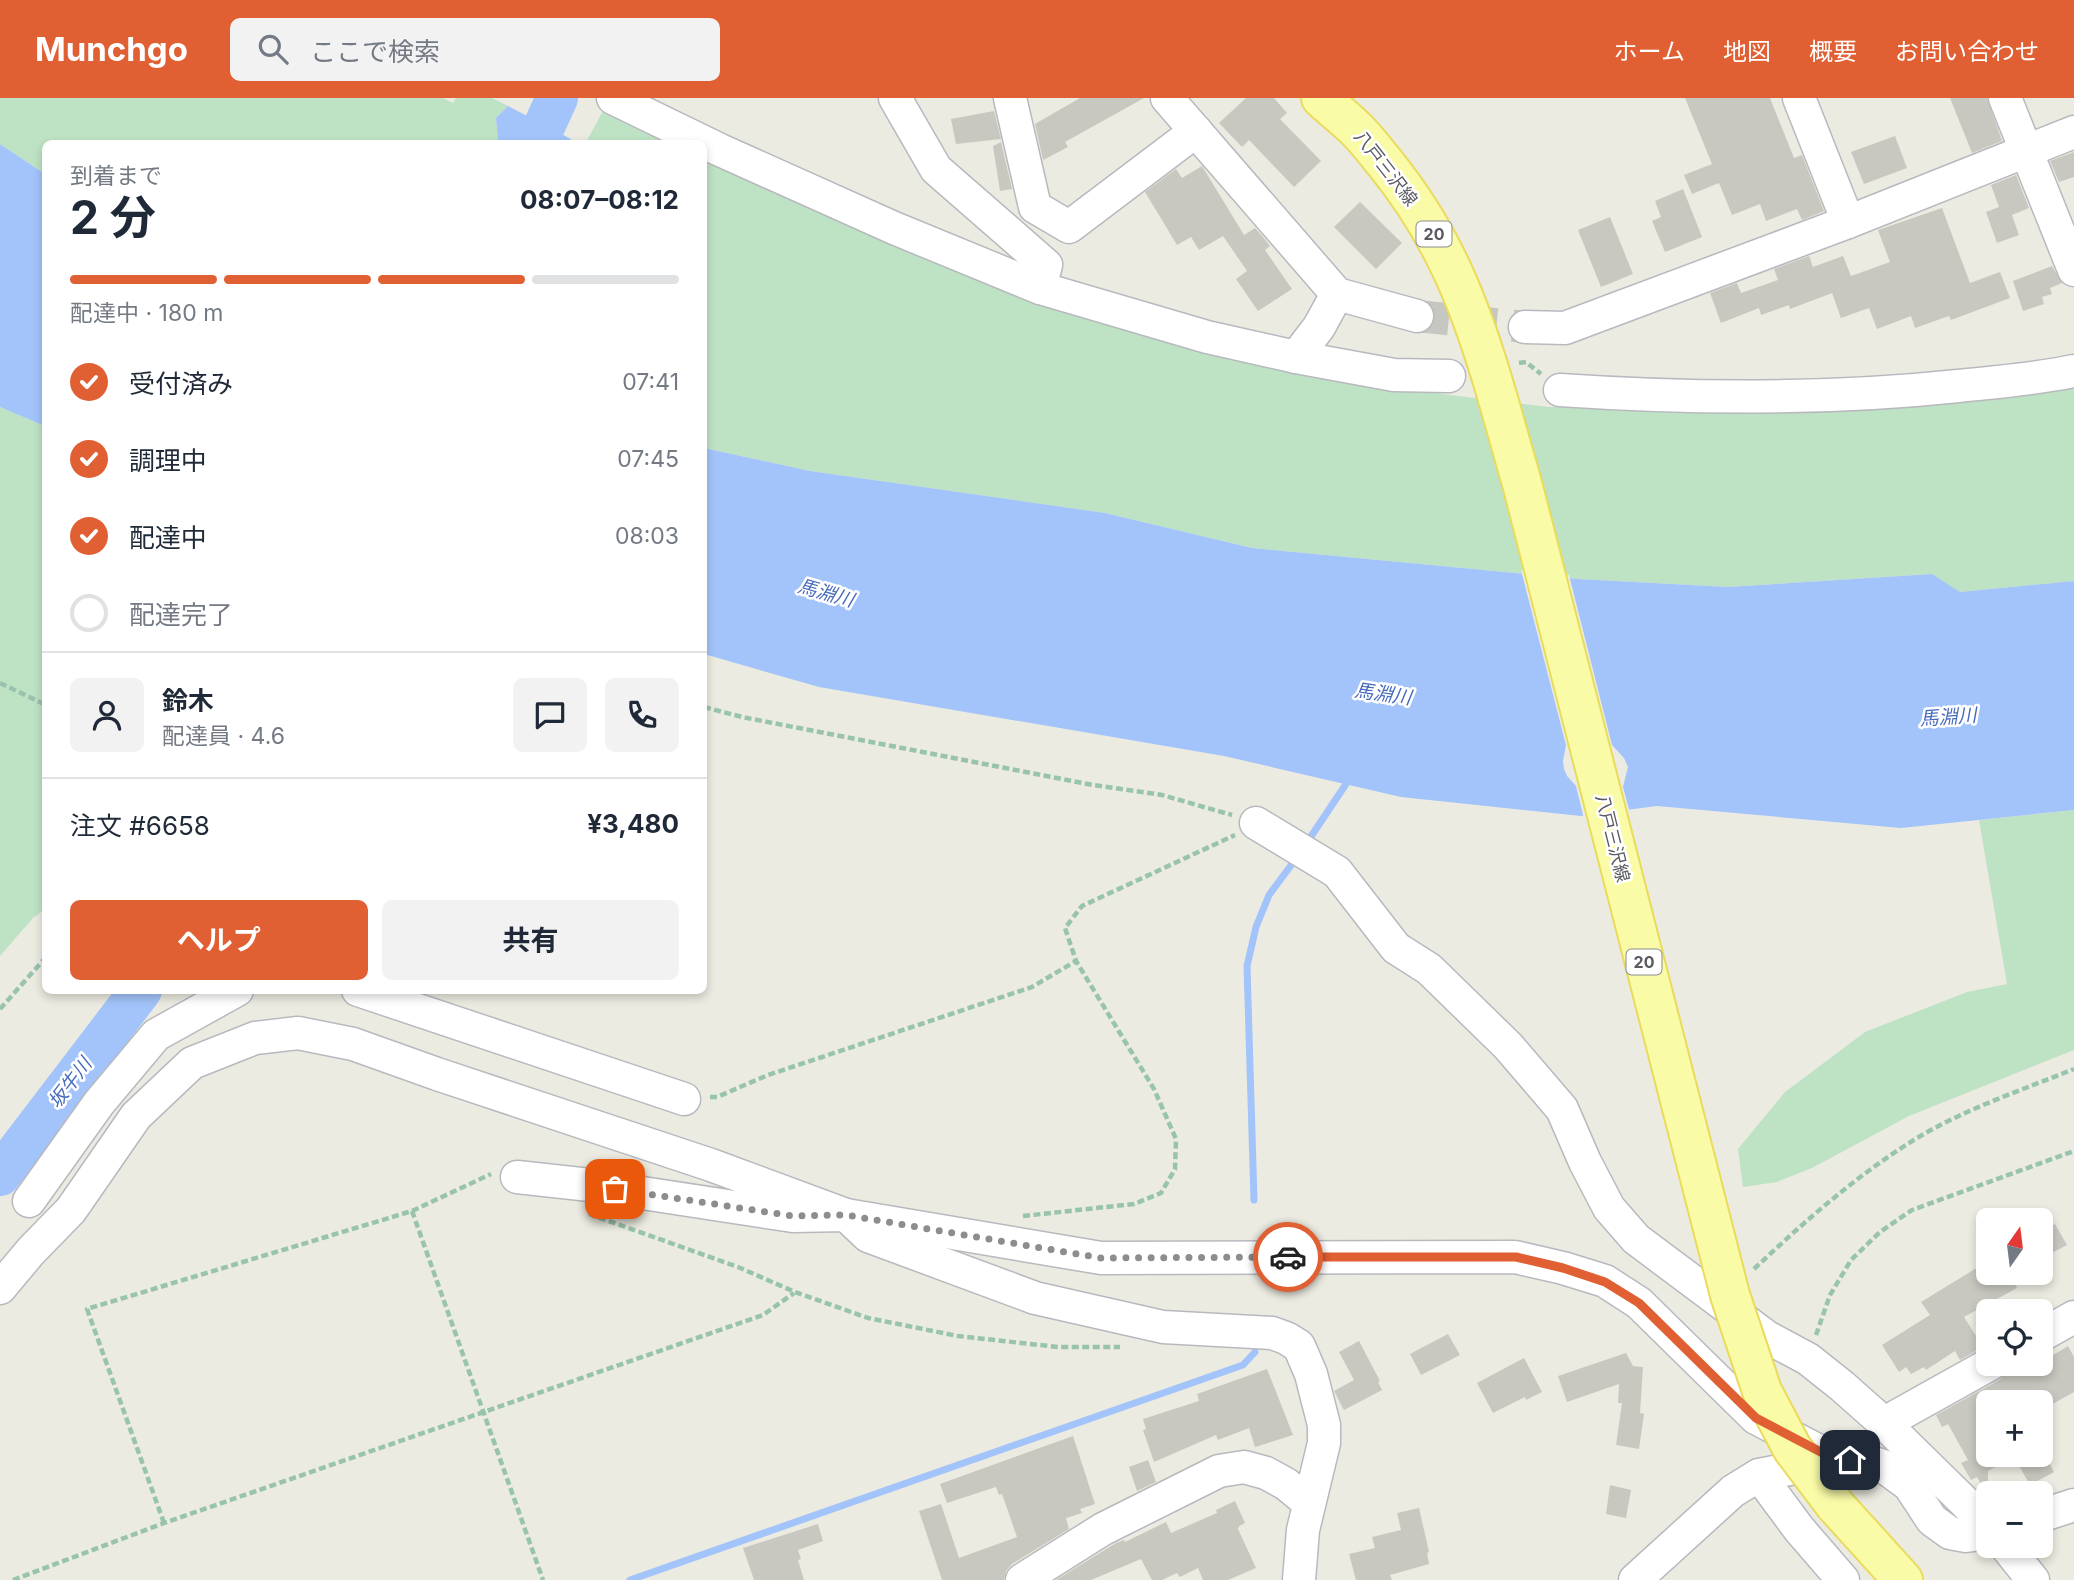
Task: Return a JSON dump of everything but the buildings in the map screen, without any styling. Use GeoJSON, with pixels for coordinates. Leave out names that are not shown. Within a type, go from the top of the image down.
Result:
{"type":"FeatureCollection","features":[{"type":"Feature","properties":{"kind":"main road","name":"八戸三沢線"},"geometry":{"type":"LineString","coordinates":[[1321,98],[1358,131],[1394,175],[1429,225],[1456,275],[1479,331],[1524,487],[1730,1294],[1762,1391],[1792,1448],[1835,1505],[1903,1580]]}},
{"type":"Feature","properties":{"kind":"street"},"geometry":{"type":"LineString","coordinates":[[613,98],[699,140]]}},
{"type":"Feature","properties":{"kind":"street"},"geometry":{"type":"LineString","coordinates":[[895,98],[936,169],[1046,265],[1040,288]]}},
{"type":"Feature","properties":{"kind":"street"},"geometry":{"type":"LineString","coordinates":[[1010,98],[1035,207],[1069,227],[1196,131]]}},
{"type":"Feature","properties":{"kind":"street"},"geometry":{"type":"LineString","coordinates":[[1167,98],[1337,295],[1417,316]]}},
{"type":"Feature","properties":{"kind":"street"},"geometry":{"type":"LineString","coordinates":[[1798,98],[1848,222]]}},
{"type":"Feature","properties":{"kind":"street"},"geometry":{"type":"LineString","coordinates":[[2005,98],[2074,270]]}},
{"type":"Feature","properties":{"kind":"street"},"geometry":{"type":"LineString","coordinates":[[1525,327],[1565,328],[1848,222],[2074,132]]}},
{"type":"Feature","properties":{"kind":"street"},"geometry":{"type":"LineString","coordinates":[[707,144],[1040,288],[1208,337],[1296,357],[1394,375],[1449,376]]}},
{"type":"Feature","properties":{"kind":"street"},"geometry":{"type":"LineString","coordinates":[[1296,357],[1319,327],[1337,295]]}},
{"type":"Feature","properties":{"kind":"street"},"geometry":{"type":"LineString","coordinates":[[1560,390],[1767,397],[1892,393],[2046,377],[2074,371]]}},
{"type":"Feature","properties":{"kind":"street"},"geometry":{"type":"LineString","coordinates":[[1256,823],[1337,872],[1396,948],[1429,969],[1508,1046],[1562,1109],[1609,1208],[1636,1239],[1767,1337],[1808,1359],[1886,1425],[1976,1513]]}},
{"type":"Feature","properties":{"kind":"street"},"geometry":{"type":"LineString","coordinates":[[29,1201],[99,1103],[156,1035],[230,994]]}},
{"type":"Feature","properties":{"kind":"street"},"geometry":{"type":"LineString","coordinates":[[370,994],[684,1099]]}},
{"type":"Feature","properties":{"kind":"street"},"geometry":{"type":"LineString","coordinates":[[0,1288],[71,1210],[136,1116],[192,1063],[255,1038],[298,1033],[353,1044],[711,1165],[846,1215],[868,1236],[1035,1297],[1163,1327],[1259,1332],[1286,1338],[1298,1346],[1311,1374],[1324,1424],[1324,1443],[1303,1530],[1299,1580]]}},
{"type":"Feature","properties":{"kind":"street"},"geometry":{"type":"LineString","coordinates":[[517,1177],[590,1185],[793,1216],[846,1215],[1101,1258],[1516,1257],[1563,1268],[1605,1282],[1639,1303],[1756,1418],[1836,1460]]}},
{"type":"Feature","properties":{"kind":"street"},"geometry":{"type":"LineString","coordinates":[[2053,1329],[2074,1317]]}},
{"type":"Feature","properties":{"kind":"street"},"geometry":{"type":"LineString","coordinates":[[1886,1425],[1897,1416],[1976,1372]]}},
{"type":"Feature","properties":{"kind":"street"},"geometry":{"type":"LineString","coordinates":[[1635,1580],[1733,1491],[1759,1475],[1836,1460],[1864,1460],[1883,1466],[1909,1485],[1932,1520],[1950,1533],[1976,1535]]}},
{"type":"Feature","properties":{"kind":"street"},"geometry":{"type":"LineString","coordinates":[[1022,1580],[1103,1529],[1219,1471],[1244,1467],[1266,1473],[1286,1484],[1309,1503]]}},
{"type":"Feature","properties":{"kind":"street"},"geometry":{"type":"LineString","coordinates":[[1759,1475],[1799,1529],[1843,1580]]}},
{"type":"Feature","properties":{"kind":"street"},"geometry":{"type":"LineString","coordinates":[[2053,1512],[2074,1505]]}},
{"type":"Feature","properties":{"kind":"street"},"geometry":{"type":"LineString","coordinates":[[2015,1558],[2033,1580]]}},
{"type":"Feature","properties":{"kind":"path"},"geometry":{"type":"LineString","coordinates":[[0,683],[42,703]]}},
{"type":"Feature","properties":{"kind":"path"},"geometry":{"type":"LineString","coordinates":[[707,708],[1093,785],[1162,794],[1212,807],[1256,823]]}},
{"type":"Feature","properties":{"kind":"path"},"geometry":{"type":"LineString","coordinates":[[1012,1216],[1134,1204],[1161,1193],[1175,1169],[1176,1139],[1154,1090],[1076,961],[1065,928],[1082,906],[1217,844],[1256,823]]}},
{"type":"Feature","properties":{"kind":"path"},"geometry":{"type":"LineString","coordinates":[[684,1099],[717,1097],[768,1075],[1032,987],[1076,961]]}},
{"type":"Feature","properties":{"kind":"path"},"geometry":{"type":"LineString","coordinates":[[0,1009],[42,962]]}},
{"type":"Feature","properties":{"kind":"path"},"geometry":{"type":"LineString","coordinates":[[1720,1300],[1857,1178],[1919,1137],[2074,1069]]}},
{"type":"Feature","properties":{"kind":"path"},"geometry":{"type":"LineString","coordinates":[[1808,1359],[1830,1295],[1851,1260],[1880,1232],[1912,1210],[2074,1151]]}},
{"type":"Feature","properties":{"kind":"path"},"geometry":{"type":"LineString","coordinates":[[164,1523],[87,1309],[412,1211],[494,1172],[517,1177]]}},
{"type":"Feature","properties":{"kind":"path"},"geometry":{"type":"LineString","coordinates":[[578,1210],[738,1267],[795,1292],[868,1318],[958,1336],[1058,1347],[1132,1347]]}},
{"type":"Feature","properties":{"kind":"path"},"geometry":{"type":"LineString","coordinates":[[412,1211],[543,1580]]}},
{"type":"Feature","properties":{"kind":"path"},"geometry":{"type":"LineString","coordinates":[[13,1580],[164,1523],[763,1315],[795,1292]]}},
{"type":"Feature","properties":{"kind":"green space"},"geometry":{"type":"Polygon","coordinates":[[[0,98],[443,98],[453,103],[456,98],[492,98],[508,106],[496,118],[498,140],[42,140],[42,172],[0,144],[0,98]]]}},
{"type":"Feature","properties":{"kind":"green space"},"geometry":{"type":"Polygon","coordinates":[[[603,111],[669,140],[587,140],[603,111]]]}},
{"type":"Feature","properties":{"kind":"green space"},"geometry":{"type":"Polygon","coordinates":[[[707,157],[1352,383],[1548,407],[1706,408],[2074,383],[2074,581],[1960,592],[1931,574],[1728,587],[1578,579],[1252,548],[1105,513],[810,471],[707,449],[707,157]]]}},
{"type":"Feature","properties":{"kind":"green space"},"geometry":{"type":"Polygon","coordinates":[[[0,407],[42,424],[42,911],[0,956],[0,407]]]}},
{"type":"Feature","properties":{"kind":"green space"},"geometry":{"type":"Polygon","coordinates":[[[2074,810],[2074,1050],[1909,1116],[1812,1168],[1777,1182],[1743,1187],[1738,1149],[1785,1092],[1865,1032],[1967,992],[2007,984],[1979,820],[2074,810]]]}},
{"type":"Feature","properties":{"kind":"water"},"geometry":{"type":"Polygon","coordinates":[[[508,106],[571,139],[498,140],[496,118],[508,106]]]}},
{"type":"Feature","properties":{"kind":"water"},"geometry":{"type":"Polygon","coordinates":[[[0,144],[42,172],[42,425],[0,407],[0,144]]]}},
{"type":"Feature","properties":{"kind":"water","name":"馬淵川"},"geometry":{"type":"Polygon","coordinates":[[[707,449],[810,471],[1105,513],[1252,548],[1578,579],[1728,587],[1932,574],[1960,592],[2074,581],[2074,810],[1901,828],[1657,806],[1581,816],[1401,797],[1224,756],[819,687],[707,655],[707,449]]]}},
{"type":"Feature","properties":{"kind":"pier"},"geometry":{"type":"Polygon","coordinates":[[[1521,570],[1569,575],[1612,745],[1628,767],[1623,787],[1630,813],[1584,819],[1576,786],[1564,769],[1566,745],[1521,570]]]}},
{"type":"Feature","properties":{"kind":"waterway"},"geometry":{"type":"LineString","coordinates":[[538,140],[557,98]]}},
{"type":"Feature","properties":{"kind":"waterway"},"geometry":{"type":"LineString","coordinates":[[1306,844],[1350,778]]}},
{"type":"Feature","properties":{"kind":"waterway"},"geometry":{"type":"LineString","coordinates":[[1254,1200],[1247,966],[1256,927],[1269,895],[1298,856]]}},
{"type":"Feature","properties":{"kind":"waterway","name":"坂牛川"},"geometry":{"type":"LineString","coordinates":[[0,1175],[138,994]]}},
{"type":"Feature","properties":{"kind":"waterway"},"geometry":{"type":"LineString","coordinates":[[630,1580],[1243,1365],[1255,1352]]}},
{"type":"Feature","properties":{"kind":"tunnel"},"geometry":{"type":"LineString","coordinates":[[1417,316],[1525,327]]}},
{"type":"Feature","properties":{"kind":"way so far"},"geometry":{"type":"LineString","coordinates":[[615,1189],[793,1216],[846,1215],[1101,1258],[1288,1257]]}},
{"type":"Feature","properties":{"kind":"route"},"geometry":{"type":"LineString","coordinates":[[1288,1257],[1516,1257],[1563,1268],[1605,1282],[1639,1303],[1756,1418],[1836,1460],[1850,1460]]}}]}
